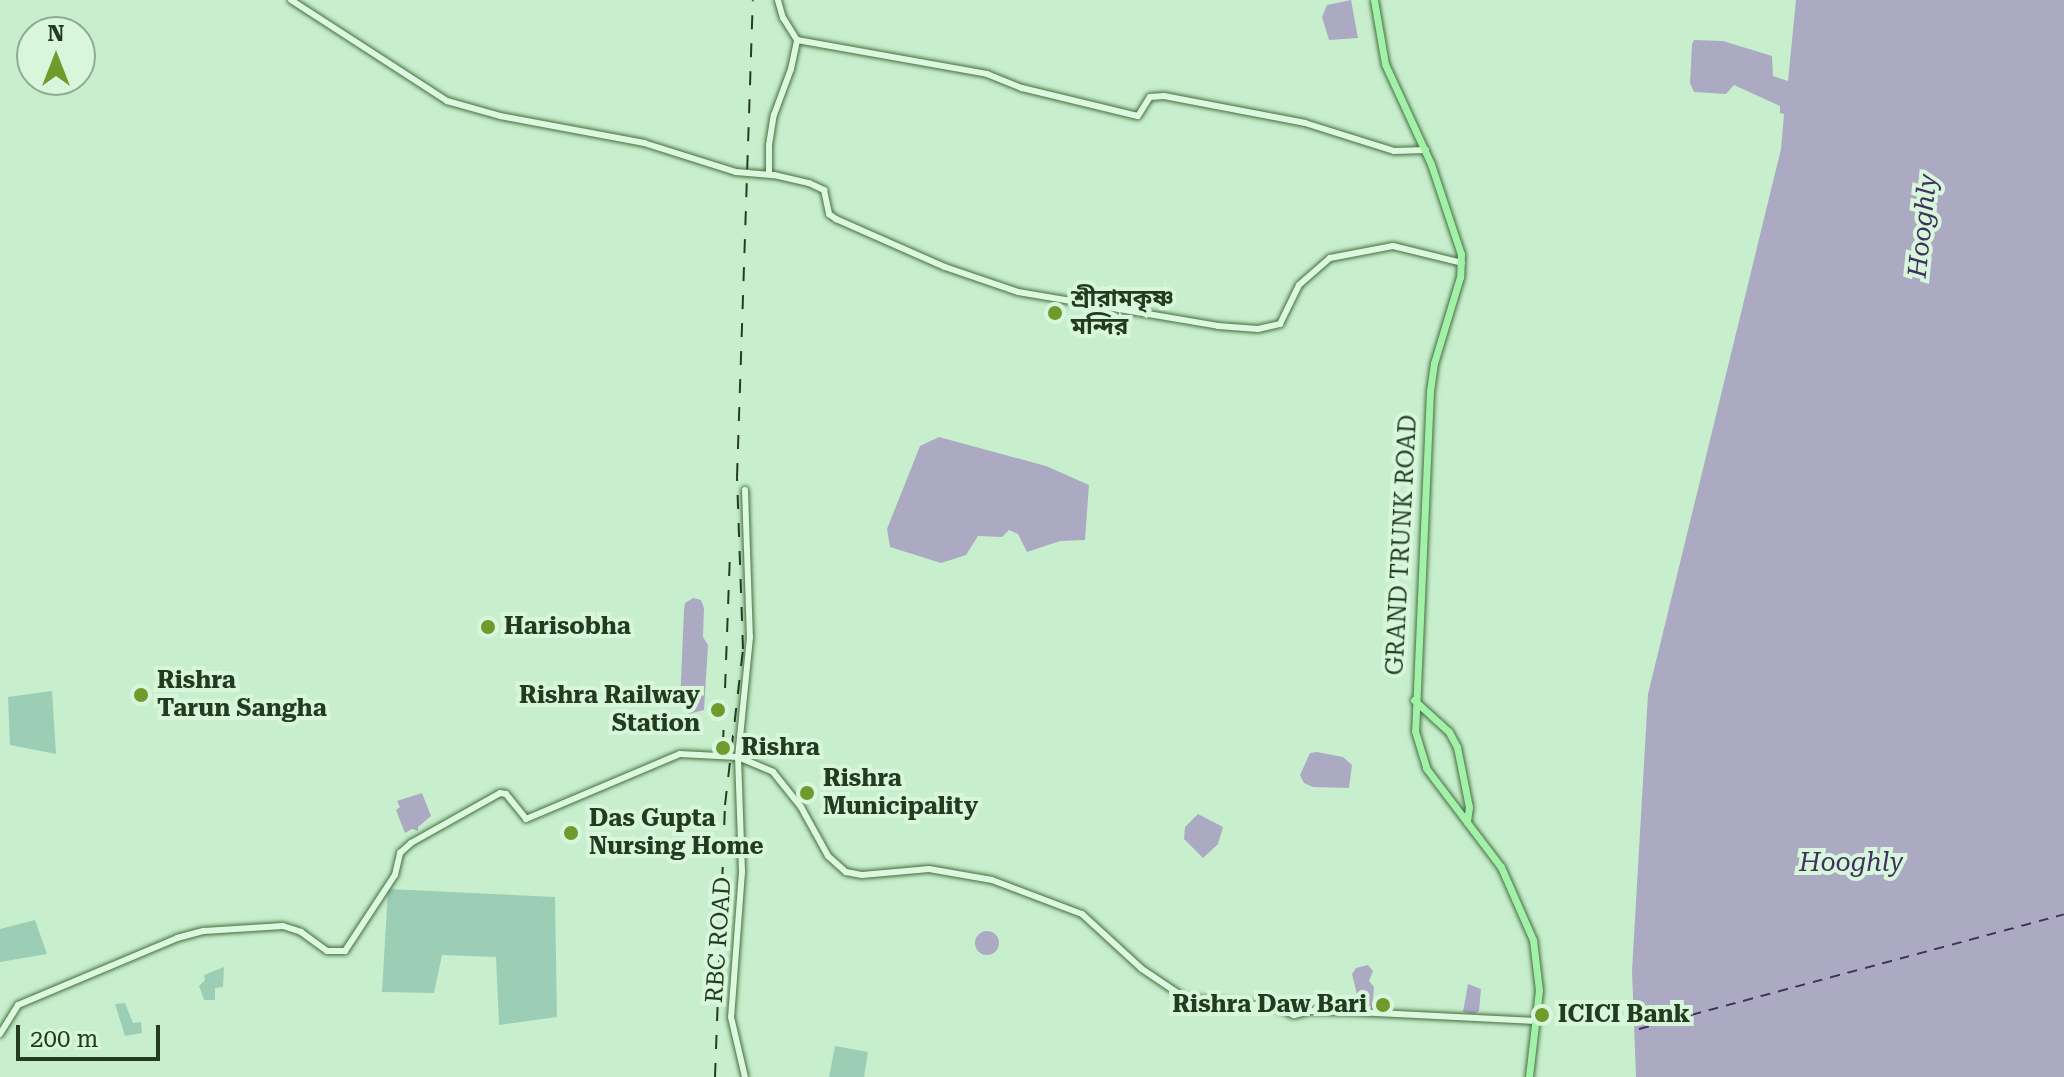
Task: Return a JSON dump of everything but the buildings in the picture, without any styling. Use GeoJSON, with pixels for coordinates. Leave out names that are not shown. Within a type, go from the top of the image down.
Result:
{"type":"FeatureCollection","features":[{"type":"Feature","properties":{"kind":"main road","name":"GRAND TRUNK ROAD"},"geometry":{"type":"LineString","coordinates":[[1374,0],[1385,64],[1426,150],[1457,236],[1462,263],[1434,363],[1430,391],[1414,700],[1416,739],[1426,768],[1501,867],[1533,940],[1539,977],[1529,1077]]}},
{"type":"Feature","properties":{"kind":"main road"},"geometry":{"type":"LineString","coordinates":[[1414,700],[1437,721],[1457,747],[1469,807],[1467,822]]}},
{"type":"Feature","properties":{"kind":"street"},"geometry":{"type":"LineString","coordinates":[[291,0],[446,100],[465,107],[644,143],[736,172],[769,174],[824,190],[829,214],[836,219],[1000,287],[1048,298],[1221,326],[1258,329],[1280,324],[1299,285],[1330,258],[1393,246],[1462,263]]}},
{"type":"Feature","properties":{"kind":"street"},"geometry":{"type":"LineString","coordinates":[[769,174],[769,145],[774,115],[791,69],[797,40],[783,18],[778,0]]}},
{"type":"Feature","properties":{"kind":"street"},"geometry":{"type":"LineString","coordinates":[[797,40],[987,74],[1022,88],[1138,116],[1150,97],[1164,96],[1305,123],[1394,151],[1426,150]]}},
{"type":"Feature","properties":{"kind":"street","name":"RBC ROAD"},"geometry":{"type":"LineString","coordinates":[[745,490],[749,660],[738,757],[742,872],[731,1017],[742,1050],[745,1077]]}},
{"type":"Feature","properties":{"kind":"street"},"geometry":{"type":"LineString","coordinates":[[0,1034],[18,1005],[177,938],[204,931],[283,926],[301,932],[327,951],[345,951],[395,877],[403,849],[499,793],[506,794],[526,819],[675,755],[738,757],[768,768],[782,779],[828,856],[840,869],[862,875],[954,870],[992,880],[1082,914],[1142,969],[1185,998],[1276,1007],[1294,1015],[1310,1011],[1360,1012],[1536,1021]]}},
{"type":"Feature","properties":{"kind":"green space"},"geometry":{"type":"Polygon","coordinates":[[[52,691],[56,754],[10,745],[8,697],[52,691]]]}},
{"type":"Feature","properties":{"kind":"green space"},"geometry":{"type":"Polygon","coordinates":[[[388,889],[555,897],[557,1017],[499,1025],[496,957],[442,955],[434,993],[382,992],[388,889]]]}},
{"type":"Feature","properties":{"kind":"green space"},"geometry":{"type":"Polygon","coordinates":[[[35,920],[47,954],[0,962],[0,929],[35,920]]]}},
{"type":"Feature","properties":{"kind":"green space"},"geometry":{"type":"Polygon","coordinates":[[[224,967],[223,987],[215,988],[215,1000],[204,1000],[199,986],[205,980],[204,975],[224,967]]]}},
{"type":"Feature","properties":{"kind":"green space"},"geometry":{"type":"Polygon","coordinates":[[[125,1003],[133,1023],[141,1022],[142,1033],[125,1036],[115,1004],[125,1003]]]}},
{"type":"Feature","properties":{"kind":"green space"},"geometry":{"type":"Polygon","coordinates":[[[835,1046],[868,1052],[864,1077],[829,1077],[835,1046]]]}},
{"type":"Feature","properties":{"kind":"water"},"geometry":{"type":"Polygon","coordinates":[[[1351,0],[1358,38],[1329,40],[1322,17],[1327,5],[1351,0]]]}},
{"type":"Feature","properties":{"kind":"water","name":"Hooghly"},"geometry":{"type":"Polygon","coordinates":[[[1796,0],[2064,0],[2064,1077],[1636,1077],[1632,971],[1648,694],[1781,149],[1784,114],[1780,113],[1780,106],[1734,85],[1726,94],[1694,92],[1690,83],[1692,44],[1694,40],[1723,41],[1772,56],[1773,76],[1788,81],[1796,0]]]}},
{"type":"Feature","properties":{"kind":"water"},"geometry":{"type":"Polygon","coordinates":[[[939,437],[1046,466],[1089,485],[1085,540],[1060,541],[1027,552],[1018,534],[1009,530],[1002,537],[978,536],[966,555],[941,563],[890,547],[887,529],[920,446],[939,437]]]}},
{"type":"Feature","properties":{"kind":"water"},"geometry":{"type":"Polygon","coordinates":[[[693,598],[701,600],[704,608],[703,637],[708,645],[704,710],[689,714],[680,703],[684,610],[685,603],[693,598]]]}},
{"type":"Feature","properties":{"kind":"water"},"geometry":{"type":"Polygon","coordinates":[[[1310,753],[1343,757],[1352,765],[1349,788],[1313,787],[1304,783],[1300,775],[1310,753]]]}},
{"type":"Feature","properties":{"kind":"water"},"geometry":{"type":"Polygon","coordinates":[[[422,793],[431,816],[418,827],[418,831],[412,829],[405,833],[396,810],[400,807],[397,801],[422,793]]]}},
{"type":"Feature","properties":{"kind":"water"},"geometry":{"type":"Polygon","coordinates":[[[1198,814],[1223,827],[1218,844],[1203,858],[1184,839],[1185,827],[1198,814]]]}},
{"type":"Feature","properties":{"kind":"water"},"geometry":{"type":"Polygon","coordinates":[[[987,931],[996,934],[999,943],[996,952],[987,955],[978,952],[975,943],[978,934],[987,931]]]}},
{"type":"Feature","properties":{"kind":"water"},"geometry":{"type":"Polygon","coordinates":[[[1368,965],[1373,971],[1369,981],[1374,987],[1372,1011],[1361,1011],[1352,974],[1356,968],[1368,965]]]}},
{"type":"Feature","properties":{"kind":"water"},"geometry":{"type":"Polygon","coordinates":[[[1468,984],[1481,989],[1479,1011],[1474,1014],[1463,1012],[1468,984]]]}},
{"type":"Feature","properties":{"kind":"ferry route"},"geometry":{"type":"LineString","coordinates":[[1639,1029],[2064,914]]}},
{"type":"Feature","properties":{"kind":"railway"},"geometry":{"type":"LineString","coordinates":[[715,1077],[725,805],[743,649],[737,477],[753,0]]}},
{"type":"Feature","properties":{"kind":"railway"},"geometry":{"type":"LineString","coordinates":[[723,744],[730,552]]}},
{"type":"Feature","properties":{"kind":"place","name":"শ্রীরামকৃষ্ণ মন্দির"},"geometry":{"type":"Point","coordinates":[1055,313]}},
{"type":"Feature","properties":{"kind":"place","name":"Harisobha"},"geometry":{"type":"Point","coordinates":[488,627]}},
{"type":"Feature","properties":{"kind":"place","name":"Rishra Tarun Sangha"},"geometry":{"type":"Point","coordinates":[141,695]}},
{"type":"Feature","properties":{"kind":"place","name":"Rishra Railway Station"},"geometry":{"type":"Point","coordinates":[718,710]}},
{"type":"Feature","properties":{"kind":"place","name":"Rishra"},"geometry":{"type":"Point","coordinates":[723,748]}},
{"type":"Feature","properties":{"kind":"place","name":"Rishra Municipality"},"geometry":{"type":"Point","coordinates":[807,793]}},
{"type":"Feature","properties":{"kind":"place","name":"Das Gupta Nursing Home"},"geometry":{"type":"Point","coordinates":[571,833]}},
{"type":"Feature","properties":{"kind":"place","name":"Rishra Daw Bari"},"geometry":{"type":"Point","coordinates":[1383,1005]}},
{"type":"Feature","properties":{"kind":"place","name":"ICICI Bank"},"geometry":{"type":"Point","coordinates":[1542,1015]}}]}
